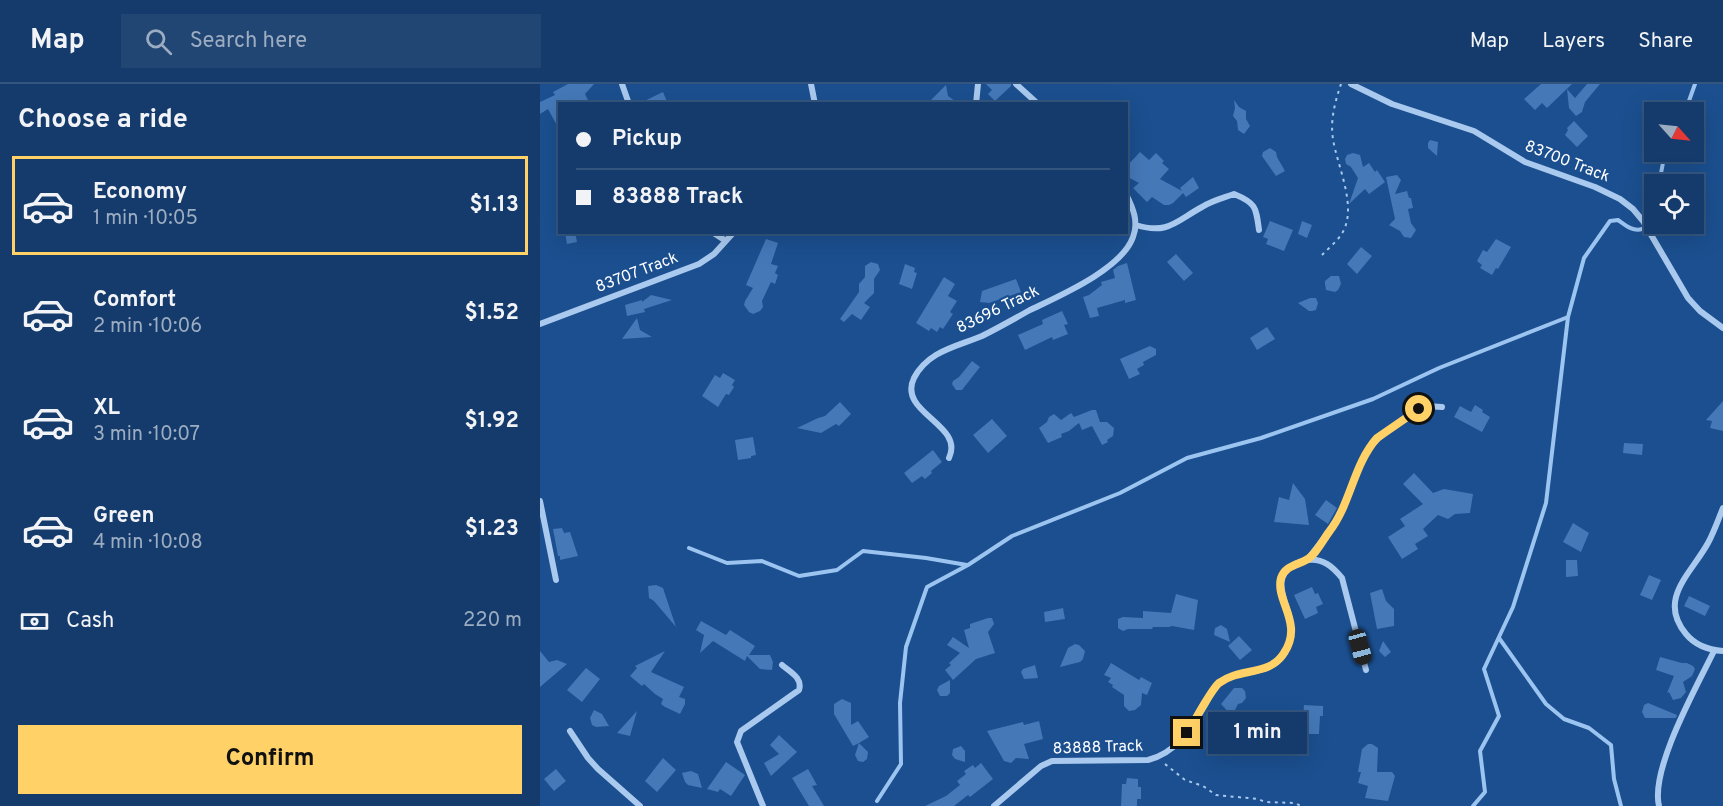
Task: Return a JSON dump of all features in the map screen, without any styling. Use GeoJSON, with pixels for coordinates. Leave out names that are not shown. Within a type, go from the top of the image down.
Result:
{"type":"FeatureCollection","features":[{"type":"Feature","properties":{"kind":"street"},"geometry":{"type":"LineString","coordinates":[[622,84],[628,102]]}},
{"type":"Feature","properties":{"kind":"street"},"geometry":{"type":"LineString","coordinates":[[811,84],[815,102]]}},
{"type":"Feature","properties":{"kind":"street"},"geometry":{"type":"LineString","coordinates":[[976,102],[978,84]]}},
{"type":"Feature","properties":{"kind":"street"},"geometry":{"type":"LineString","coordinates":[[1016,84],[1036,102]]}},
{"type":"Feature","properties":{"kind":"street","name":"83700 Track"},"geometry":{"type":"LineString","coordinates":[[1351,84],[1392,104],[1474,131],[1525,162],[1595,187],[1620,199],[1633,208],[1643,221],[1688,298],[1700,311],[1723,328]]}},
{"type":"Feature","properties":{"kind":"street"},"geometry":{"type":"LineString","coordinates":[[1128,198],[1135,214],[1136,225],[1151,230],[1177,224],[1203,206],[1234,194],[1256,207],[1259,230]]}},
{"type":"Feature","properties":{"kind":"street","name":"83696 Track"},"geometry":{"type":"LineString","coordinates":[[949,459],[952,449],[948,436],[913,399],[912,385],[926,361],[983,335],[1088,280],[1109,266],[1127,248],[1133,238],[1136,225]]}},
{"type":"Feature","properties":{"kind":"street"},"geometry":{"type":"LineString","coordinates":[[715,234],[726,242]]}},
{"type":"Feature","properties":{"kind":"street","name":"83707 Track"},"geometry":{"type":"LineString","coordinates":[[540,324],[699,264],[714,254],[732,234]]}},
{"type":"Feature","properties":{"kind":"street"},"geometry":{"type":"LineString","coordinates":[[1308,560],[1333,527],[1365,454],[1377,438],[1419,409],[1426,406],[1442,408]]}},
{"type":"Feature","properties":{"kind":"street"},"geometry":{"type":"LineString","coordinates":[[540,501],[556,580]]}},
{"type":"Feature","properties":{"kind":"street"},"geometry":{"type":"LineString","coordinates":[[1723,508],[1708,542],[1676,593],[1674,606],[1674,616],[1690,639],[1714,651],[1723,651]]}},
{"type":"Feature","properties":{"kind":"street"},"geometry":{"type":"LineString","coordinates":[[1308,560],[1322,561],[1334,567],[1342,578],[1366,670]]}},
{"type":"Feature","properties":{"kind":"street","name":"83888 Track"},"geometry":{"type":"LineString","coordinates":[[994,806],[1034,772],[1052,761],[1138,761],[1157,758],[1177,745],[1218,684],[1241,674],[1267,668],[1283,656],[1288,646],[1291,626],[1281,579],[1288,567],[1308,560]]}},
{"type":"Feature","properties":{"kind":"street"},"geometry":{"type":"LineString","coordinates":[[1659,806],[1659,777],[1714,651]]}},
{"type":"Feature","properties":{"kind":"street"},"geometry":{"type":"LineString","coordinates":[[763,806],[737,742],[741,731],[797,692],[800,682],[782,665]]}},
{"type":"Feature","properties":{"kind":"street"},"geometry":{"type":"LineString","coordinates":[[570,730],[598,769],[640,806]]}},
{"type":"Feature","properties":{"kind":"path"},"geometry":{"type":"LineString","coordinates":[[1322,255],[1342,234],[1347,220],[1347,201],[1333,139],[1332,114],[1341,84]]}},
{"type":"Feature","properties":{"kind":"path"},"geometry":{"type":"LineString","coordinates":[[1157,758],[1185,780],[1203,786],[1216,795],[1258,799],[1265,802],[1295,803],[1301,806]]}},
{"type":"Feature","properties":{"kind":"building"},"geometry":{"type":"Polygon","coordinates":[[[568,84],[594,84],[585,94],[589,102],[558,102],[558,127],[548,109],[540,114],[540,102],[555,95],[553,92],[568,84]]]}},
{"type":"Feature","properties":{"kind":"building"},"geometry":{"type":"Polygon","coordinates":[[[986,84],[1011,84],[1011,86],[995,101],[988,94],[992,90],[986,84]]]}},
{"type":"Feature","properties":{"kind":"building"},"geometry":{"type":"Polygon","coordinates":[[[1541,84],[1572,84],[1547,108],[1542,103],[1535,110],[1524,99],[1541,84]]]}},
{"type":"Feature","properties":{"kind":"building"},"geometry":{"type":"Polygon","coordinates":[[[1587,84],[1600,84],[1585,102],[1582,112],[1576,116],[1569,108],[1567,89],[1575,98],[1587,84]]]}},
{"type":"Feature","properties":{"kind":"building"},"geometry":{"type":"Polygon","coordinates":[[[946,85],[948,96],[956,102],[929,102],[946,85]]]}},
{"type":"Feature","properties":{"kind":"building"},"geometry":{"type":"Polygon","coordinates":[[[663,92],[667,102],[642,102],[663,92]]]}},
{"type":"Feature","properties":{"kind":"building"},"geometry":{"type":"Polygon","coordinates":[[[1234,100],[1246,111],[1246,119],[1250,126],[1244,134],[1238,130],[1237,121],[1233,116],[1234,100]]]}},
{"type":"Feature","properties":{"kind":"building"},"geometry":{"type":"Polygon","coordinates":[[[1574,121],[1588,136],[1577,147],[1565,135],[1567,128],[1574,121]]]}},
{"type":"Feature","properties":{"kind":"building"},"geometry":{"type":"Polygon","coordinates":[[[1430,140],[1438,142],[1437,156],[1428,148],[1430,140]]]}},
{"type":"Feature","properties":{"kind":"building"},"geometry":{"type":"Polygon","coordinates":[[[1270,148],[1276,152],[1285,171],[1276,176],[1262,156],[1263,152],[1270,148]]]}},
{"type":"Feature","properties":{"kind":"building"},"geometry":{"type":"Polygon","coordinates":[[[1140,152],[1149,160],[1156,153],[1169,169],[1160,179],[1182,191],[1180,188],[1193,177],[1199,188],[1186,197],[1183,193],[1169,205],[1164,205],[1152,197],[1147,202],[1133,188],[1139,183],[1128,177],[1128,165],[1140,152]]]}},
{"type":"Feature","properties":{"kind":"building"},"geometry":{"type":"Polygon","coordinates":[[[1353,153],[1360,155],[1363,167],[1369,163],[1385,182],[1369,194],[1365,189],[1349,204],[1358,178],[1351,167],[1346,164],[1345,159],[1347,155],[1353,153]]]}},
{"type":"Feature","properties":{"kind":"building"},"geometry":{"type":"Polygon","coordinates":[[[1397,175],[1401,180],[1395,194],[1407,191],[1411,198],[1413,208],[1408,209],[1411,223],[1416,230],[1411,238],[1404,237],[1400,231],[1389,225],[1395,219],[1386,177],[1397,175]]]}},
{"type":"Feature","properties":{"kind":"building"},"geometry":{"type":"Polygon","coordinates":[[[1270,221],[1293,230],[1284,251],[1266,244],[1268,239],[1263,237],[1270,221]]]}},
{"type":"Feature","properties":{"kind":"building"},"geometry":{"type":"Polygon","coordinates":[[[1302,221],[1312,225],[1307,238],[1298,234],[1302,221]]]}},
{"type":"Feature","properties":{"kind":"building"},"geometry":{"type":"Polygon","coordinates":[[[565,234],[575,234],[577,242],[567,244],[565,234]]]}},
{"type":"Feature","properties":{"kind":"building"},"geometry":{"type":"Polygon","coordinates":[[[766,239],[778,243],[771,264],[778,266],[775,273],[778,275],[775,284],[771,282],[762,301],[763,307],[753,314],[744,305],[753,288],[746,285],[766,239]]]}},
{"type":"Feature","properties":{"kind":"building"},"geometry":{"type":"Polygon","coordinates":[[[1496,239],[1511,247],[1492,275],[1480,268],[1482,265],[1477,261],[1483,250],[1487,252],[1496,239]]]}},
{"type":"Feature","properties":{"kind":"building"},"geometry":{"type":"Polygon","coordinates":[[[1361,247],[1372,256],[1357,274],[1347,264],[1361,247]]]}},
{"type":"Feature","properties":{"kind":"building"},"geometry":{"type":"Polygon","coordinates":[[[1176,254],[1193,273],[1184,281],[1167,262],[1176,254]]]}},
{"type":"Feature","properties":{"kind":"building"},"geometry":{"type":"Polygon","coordinates":[[[871,262],[878,264],[880,270],[874,279],[874,293],[864,303],[870,307],[861,320],[852,314],[844,322],[840,319],[859,292],[859,284],[865,277],[865,266],[871,262]]]}},
{"type":"Feature","properties":{"kind":"building"},"geometry":{"type":"Polygon","coordinates":[[[1127,263],[1136,300],[1125,303],[1125,300],[1097,308],[1099,316],[1090,318],[1083,297],[1102,285],[1101,282],[1115,278],[1113,270],[1127,263]]]}},
{"type":"Feature","properties":{"kind":"building"},"geometry":{"type":"Polygon","coordinates":[[[905,264],[915,268],[914,272],[917,273],[912,289],[899,284],[905,264]]]}},
{"type":"Feature","properties":{"kind":"building"},"geometry":{"type":"Polygon","coordinates":[[[1331,276],[1339,276],[1341,284],[1335,292],[1326,290],[1325,281],[1331,276]]]}},
{"type":"Feature","properties":{"kind":"building"},"geometry":{"type":"Polygon","coordinates":[[[944,277],[955,284],[948,296],[957,301],[950,312],[953,314],[943,329],[940,327],[937,332],[931,328],[929,331],[916,323],[944,277]]]}},
{"type":"Feature","properties":{"kind":"building"},"geometry":{"type":"Polygon","coordinates":[[[1016,279],[1021,292],[989,303],[980,302],[982,291],[1016,279]]]}},
{"type":"Feature","properties":{"kind":"building"},"geometry":{"type":"Polygon","coordinates":[[[651,295],[672,300],[644,309],[645,312],[627,316],[625,305],[642,300],[642,302],[651,295]]]}},
{"type":"Feature","properties":{"kind":"building"},"geometry":{"type":"Polygon","coordinates":[[[1316,298],[1318,303],[1316,310],[1309,311],[1298,303],[1316,298]]]}},
{"type":"Feature","properties":{"kind":"building"},"geometry":{"type":"Polygon","coordinates":[[[1062,311],[1068,324],[1064,325],[1068,334],[1053,340],[1052,337],[1025,350],[1018,335],[1043,324],[1042,320],[1062,311]]]}},
{"type":"Feature","properties":{"kind":"building"},"geometry":{"type":"Polygon","coordinates":[[[637,318],[640,330],[652,337],[622,339],[637,318]]]}},
{"type":"Feature","properties":{"kind":"building"},"geometry":{"type":"Polygon","coordinates":[[[1267,327],[1275,339],[1257,350],[1250,338],[1267,327]]]}},
{"type":"Feature","properties":{"kind":"building"},"geometry":{"type":"Polygon","coordinates":[[[1150,346],[1156,349],[1156,355],[1143,362],[1144,365],[1137,369],[1140,374],[1129,379],[1120,359],[1150,346]]]}},
{"type":"Feature","properties":{"kind":"building"},"geometry":{"type":"Polygon","coordinates":[[[972,361],[980,367],[962,390],[956,390],[952,384],[953,381],[972,361]]]}},
{"type":"Feature","properties":{"kind":"building"},"geometry":{"type":"Polygon","coordinates":[[[723,373],[735,380],[732,385],[734,387],[729,395],[726,394],[718,407],[702,396],[715,375],[720,378],[723,373]]]}},
{"type":"Feature","properties":{"kind":"building"},"geometry":{"type":"Polygon","coordinates":[[[1723,401],[1723,431],[1710,428],[1712,421],[1706,420],[1723,401]]]}},
{"type":"Feature","properties":{"kind":"building"},"geometry":{"type":"Polygon","coordinates":[[[840,402],[851,414],[839,426],[836,424],[821,433],[797,428],[825,416],[840,402]]]}},
{"type":"Feature","properties":{"kind":"building"},"geometry":{"type":"Polygon","coordinates":[[[1475,405],[1490,417],[1482,432],[1454,417],[1460,406],[1471,412],[1475,405]]]}},
{"type":"Feature","properties":{"kind":"building"},"geometry":{"type":"Polygon","coordinates":[[[1096,410],[1100,422],[1107,422],[1114,428],[1113,436],[1102,445],[1092,426],[1082,430],[1079,423],[1061,434],[1062,437],[1048,443],[1039,428],[1054,414],[1061,420],[1071,413],[1074,417],[1096,410]]]}},
{"type":"Feature","properties":{"kind":"building"},"geometry":{"type":"Polygon","coordinates":[[[992,419],[1007,436],[988,453],[973,435],[992,419]]]}},
{"type":"Feature","properties":{"kind":"building"},"geometry":{"type":"Polygon","coordinates":[[[753,437],[756,455],[738,460],[735,440],[753,437]]]}},
{"type":"Feature","properties":{"kind":"building"},"geometry":{"type":"Polygon","coordinates":[[[1624,443],[1643,444],[1642,455],[1623,453],[1624,443]]]}},
{"type":"Feature","properties":{"kind":"building"},"geometry":{"type":"Polygon","coordinates":[[[933,450],[942,462],[925,479],[922,476],[912,483],[904,473],[933,450]]]}},
{"type":"Feature","properties":{"kind":"building"},"geometry":{"type":"Polygon","coordinates":[[[1414,473],[1433,493],[1444,489],[1473,494],[1470,513],[1455,514],[1448,519],[1438,515],[1423,529],[1428,536],[1415,544],[1418,549],[1402,559],[1388,537],[1405,526],[1400,519],[1423,504],[1403,484],[1414,473]]]}},
{"type":"Feature","properties":{"kind":"building"},"geometry":{"type":"Polygon","coordinates":[[[1293,483],[1305,499],[1309,525],[1274,522],[1279,497],[1289,500],[1293,483]]]}},
{"type":"Feature","properties":{"kind":"building"},"geometry":{"type":"Polygon","coordinates":[[[1326,500],[1337,508],[1328,524],[1315,515],[1326,500]]]}},
{"type":"Feature","properties":{"kind":"building"},"geometry":{"type":"Polygon","coordinates":[[[1573,523],[1589,533],[1581,552],[1563,542],[1573,523]]]}},
{"type":"Feature","properties":{"kind":"building"},"geometry":{"type":"Polygon","coordinates":[[[562,528],[564,533],[570,532],[578,556],[560,560],[553,529],[562,528]]]}},
{"type":"Feature","properties":{"kind":"building"},"geometry":{"type":"Polygon","coordinates":[[[1566,560],[1577,560],[1578,576],[1566,577],[1566,560]]]}},
{"type":"Feature","properties":{"kind":"building"},"geometry":{"type":"Polygon","coordinates":[[[1649,575],[1661,580],[1652,600],[1640,595],[1649,575]]]}},
{"type":"Feature","properties":{"kind":"building"},"geometry":{"type":"Polygon","coordinates":[[[656,585],[663,588],[676,627],[649,598],[648,586],[656,585]]]}},
{"type":"Feature","properties":{"kind":"building"},"geometry":{"type":"Polygon","coordinates":[[[1312,587],[1323,604],[1316,607],[1318,613],[1305,619],[1294,595],[1312,587]]]}},
{"type":"Feature","properties":{"kind":"building"},"geometry":{"type":"Polygon","coordinates":[[[1382,589],[1386,601],[1394,609],[1394,626],[1377,629],[1370,593],[1382,589]]]}},
{"type":"Feature","properties":{"kind":"building"},"geometry":{"type":"Polygon","coordinates":[[[1176,594],[1198,600],[1194,630],[1172,626],[1123,631],[1118,628],[1118,619],[1143,618],[1143,611],[1171,613],[1176,594]]]}},
{"type":"Feature","properties":{"kind":"building"},"geometry":{"type":"Polygon","coordinates":[[[1689,596],[1710,606],[1705,616],[1684,606],[1689,596]]]}},
{"type":"Feature","properties":{"kind":"building"},"geometry":{"type":"Polygon","coordinates":[[[1063,608],[1065,619],[1045,622],[1044,612],[1063,608]]]}},
{"type":"Feature","properties":{"kind":"building"},"geometry":{"type":"Polygon","coordinates":[[[992,618],[994,624],[988,632],[995,653],[976,659],[953,680],[945,670],[960,653],[947,645],[953,637],[969,648],[964,630],[970,628],[970,624],[992,618]]]}},
{"type":"Feature","properties":{"kind":"building"},"geometry":{"type":"Polygon","coordinates":[[[701,621],[726,635],[730,630],[755,646],[749,655],[770,655],[773,662],[772,670],[760,669],[747,656],[745,661],[713,641],[700,653],[704,635],[696,630],[701,621]]]}},
{"type":"Feature","properties":{"kind":"building"},"geometry":{"type":"Polygon","coordinates":[[[1221,625],[1227,629],[1230,642],[1214,635],[1215,628],[1221,625]]]}},
{"type":"Feature","properties":{"kind":"building"},"geometry":{"type":"Polygon","coordinates":[[[1239,636],[1252,650],[1240,660],[1228,646],[1239,636]]]}},
{"type":"Feature","properties":{"kind":"building"},"geometry":{"type":"Polygon","coordinates":[[[1383,641],[1391,652],[1385,657],[1379,651],[1383,641]]]}},
{"type":"Feature","properties":{"kind":"building"},"geometry":{"type":"Polygon","coordinates":[[[1075,644],[1085,651],[1083,659],[1080,662],[1060,667],[1068,648],[1075,644]]]}},
{"type":"Feature","properties":{"kind":"building"},"geometry":{"type":"Polygon","coordinates":[[[540,651],[549,662],[557,660],[567,664],[540,687],[540,651]]]}},
{"type":"Feature","properties":{"kind":"building"},"geometry":{"type":"Polygon","coordinates":[[[665,651],[651,672],[684,687],[679,697],[685,699],[685,704],[680,714],[661,704],[663,699],[630,676],[637,668],[635,666],[665,651]]]}},
{"type":"Feature","properties":{"kind":"building"},"geometry":{"type":"Polygon","coordinates":[[[1660,657],[1687,663],[1695,669],[1692,676],[1683,682],[1686,692],[1681,698],[1673,700],[1669,692],[1667,693],[1674,676],[1656,670],[1660,657]]]}},
{"type":"Feature","properties":{"kind":"building"},"geometry":{"type":"Polygon","coordinates":[[[1111,663],[1139,680],[1141,677],[1152,683],[1147,695],[1142,693],[1141,705],[1135,710],[1129,711],[1124,706],[1124,695],[1108,682],[1111,678],[1104,675],[1111,663]]]}},
{"type":"Feature","properties":{"kind":"building"},"geometry":{"type":"Polygon","coordinates":[[[1035,665],[1038,678],[1024,679],[1021,672],[1023,669],[1035,665]]]}},
{"type":"Feature","properties":{"kind":"building"},"geometry":{"type":"Polygon","coordinates":[[[586,668],[600,679],[582,702],[567,690],[586,668]]]}},
{"type":"Feature","properties":{"kind":"building"},"geometry":{"type":"Polygon","coordinates":[[[950,680],[950,693],[947,696],[940,696],[937,690],[939,686],[950,680]]]}},
{"type":"Feature","properties":{"kind":"building"},"geometry":{"type":"Polygon","coordinates":[[[1234,688],[1242,688],[1246,698],[1238,704],[1232,716],[1221,704],[1234,688]]]}},
{"type":"Feature","properties":{"kind":"building"},"geometry":{"type":"Polygon","coordinates":[[[842,699],[851,703],[851,725],[858,721],[869,737],[853,746],[834,714],[834,704],[842,699]]]}},
{"type":"Feature","properties":{"kind":"building"},"geometry":{"type":"Polygon","coordinates":[[[1648,703],[1677,715],[1676,718],[1645,718],[1642,712],[1644,705],[1648,703]]]}},
{"type":"Feature","properties":{"kind":"building"},"geometry":{"type":"Polygon","coordinates":[[[1304,705],[1323,706],[1319,734],[1302,734],[1304,705]]]}},
{"type":"Feature","properties":{"kind":"building"},"geometry":{"type":"Polygon","coordinates":[[[594,710],[602,714],[609,726],[592,725],[590,718],[594,710]]]}},
{"type":"Feature","properties":{"kind":"building"},"geometry":{"type":"Polygon","coordinates":[[[637,711],[630,736],[617,733],[637,711]]]}},
{"type":"Feature","properties":{"kind":"building"},"geometry":{"type":"Polygon","coordinates":[[[1039,721],[1043,739],[1024,744],[1029,759],[1016,758],[1011,763],[1004,761],[987,731],[1023,722],[1024,725],[1039,721]]]}},
{"type":"Feature","properties":{"kind":"building"},"geometry":{"type":"Polygon","coordinates":[[[779,735],[797,752],[771,776],[764,763],[779,754],[770,745],[779,735]]]}},
{"type":"Feature","properties":{"kind":"building"},"geometry":{"type":"Polygon","coordinates":[[[859,743],[868,752],[867,759],[863,762],[858,761],[855,755],[859,743]]]}},
{"type":"Feature","properties":{"kind":"building"},"geometry":{"type":"Polygon","coordinates":[[[1368,744],[1378,748],[1377,772],[1392,772],[1395,776],[1388,801],[1365,798],[1368,786],[1358,783],[1362,749],[1368,744]]]}},
{"type":"Feature","properties":{"kind":"building"},"geometry":{"type":"Polygon","coordinates":[[[961,746],[965,751],[965,762],[955,759],[952,755],[953,749],[961,746]]]}},
{"type":"Feature","properties":{"kind":"building"},"geometry":{"type":"Polygon","coordinates":[[[663,758],[676,770],[657,792],[645,781],[663,758]]]}},
{"type":"Feature","properties":{"kind":"building"},"geometry":{"type":"Polygon","coordinates":[[[726,762],[745,775],[731,796],[720,789],[718,792],[707,789],[726,762]]]}},
{"type":"Feature","properties":{"kind":"building"},"geometry":{"type":"Polygon","coordinates":[[[981,763],[993,779],[970,797],[968,795],[954,806],[925,806],[946,796],[960,785],[957,781],[966,774],[964,771],[973,765],[975,768],[981,763]]]}},
{"type":"Feature","properties":{"kind":"building"},"geometry":{"type":"Polygon","coordinates":[[[556,769],[566,781],[554,791],[544,779],[556,769]]]}},
{"type":"Feature","properties":{"kind":"building"},"geometry":{"type":"Polygon","coordinates":[[[808,769],[817,785],[812,786],[824,806],[809,806],[792,778],[808,769]]]}},
{"type":"Feature","properties":{"kind":"building"},"geometry":{"type":"Polygon","coordinates":[[[691,771],[698,774],[702,788],[688,785],[685,782],[682,773],[691,771]]]}},
{"type":"Feature","properties":{"kind":"building"},"geometry":{"type":"Polygon","coordinates":[[[1127,778],[1138,779],[1138,787],[1141,787],[1141,799],[1137,799],[1137,806],[1121,806],[1122,784],[1126,784],[1127,778]]]}},
{"type":"Feature","properties":{"kind":"waterway"},"geometry":{"type":"LineString","coordinates":[[1689,102],[1695,84]]}},
{"type":"Feature","properties":{"kind":"waterway"},"geometry":{"type":"LineString","coordinates":[[1661,174],[1663,162]]}},
{"type":"Feature","properties":{"kind":"waterway"},"geometry":{"type":"LineString","coordinates":[[1473,806],[1485,792],[1480,751],[1499,716],[1484,669],[1513,607],[1546,503],[1568,317],[1584,258],[1610,221],[1618,220],[1632,229],[1642,229]]}},
{"type":"Feature","properties":{"kind":"waterway"},"geometry":{"type":"LineString","coordinates":[[877,801],[901,764],[900,703],[906,647],[927,587],[968,565],[1012,536],[1120,493],[1187,458],[1261,438],[1373,399],[1439,368],[1568,317]]}},
{"type":"Feature","properties":{"kind":"waterway"},"geometry":{"type":"LineString","coordinates":[[689,548],[727,563],[762,561],[799,576],[837,570],[863,551],[967,565]]}},
{"type":"Feature","properties":{"kind":"waterway"},"geometry":{"type":"LineString","coordinates":[[1499,638],[1546,704],[1564,719],[1589,728],[1611,745],[1614,779],[1621,806]]}},
{"type":"Feature","properties":{"kind":"route"},"geometry":{"type":"LineString","coordinates":[[1187,733],[1218,684],[1241,674],[1261,671],[1275,664],[1283,656],[1291,636],[1291,626],[1281,587],[1283,573],[1288,567],[1308,560],[1333,527],[1371,445],[1377,438],[1399,425],[1419,409]]}}]}
